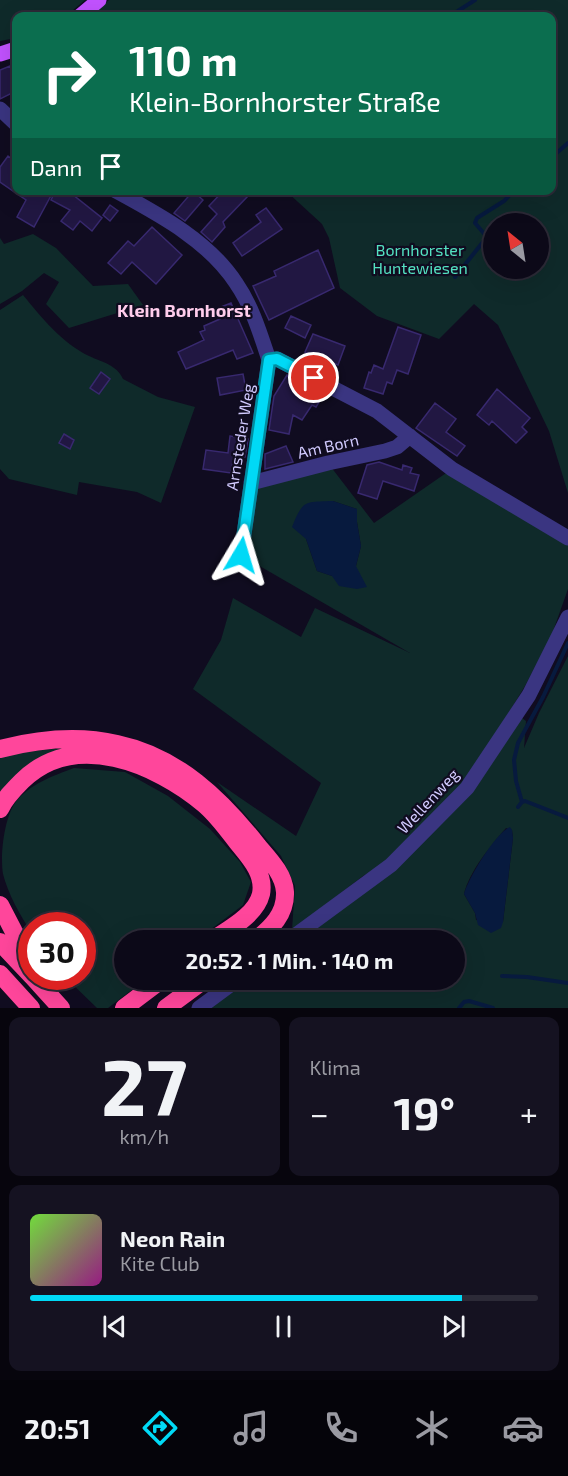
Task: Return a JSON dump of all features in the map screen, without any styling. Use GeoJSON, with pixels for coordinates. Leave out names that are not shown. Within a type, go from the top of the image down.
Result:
{"type":"FeatureCollection","features":[{"type":"Feature","properties":{"kind":"highway"},"geometry":{"type":"LineString","coordinates":[[0,749],[39,740],[85,739],[117,744],[167,763],[200,783],[243,826],[276,868],[284,884],[285,900],[280,914],[268,930]]}},
{"type":"Feature","properties":{"kind":"highway"},"geometry":{"type":"LineString","coordinates":[[0,809],[14,789],[28,775],[61,758],[89,754],[110,756],[157,773],[187,792],[212,812],[253,862],[261,878],[261,894],[253,909],[226,930]]}},
{"type":"Feature","properties":{"kind":"highway"},"geometry":{"type":"LineString","coordinates":[[0,905],[18,938]]}},
{"type":"Feature","properties":{"kind":"highway"},"geometry":{"type":"LineString","coordinates":[[0,942],[18,961]]}},
{"type":"Feature","properties":{"kind":"highway"},"geometry":{"type":"LineString","coordinates":[[0,974],[27,1004]]}},
{"type":"Feature","properties":{"kind":"highway"},"geometry":{"type":"LineString","coordinates":[[0,988],[27,1004]]}},
{"type":"Feature","properties":{"kind":"highway"},"geometry":{"type":"LineString","coordinates":[[52,990],[63,1008]]}},
{"type":"Feature","properties":{"kind":"highway"},"geometry":{"type":"LineString","coordinates":[[124,1008],[148,990]]}},
{"type":"Feature","properties":{"kind":"highway"},"geometry":{"type":"LineString","coordinates":[[166,1008],[190,990]]}},
{"type":"Feature","properties":{"kind":"main road"},"geometry":{"type":"LineString","coordinates":[[85,12],[99,0]]}},
{"type":"Feature","properties":{"kind":"street"},"geometry":{"type":"LineString","coordinates":[[0,109],[12,120]]}},
{"type":"Feature","properties":{"kind":"street"},"geometry":{"type":"LineString","coordinates":[[122,195],[194,240],[231,276],[250,308],[269,360],[277,359],[376,411],[452,469],[568,538]]}},
{"type":"Feature","properties":{"kind":"street","name":"Arnsteder Weg"},"geometry":{"type":"LineString","coordinates":[[241,555],[269,360]]}},
{"type":"Feature","properties":{"kind":"street","name":"Am Born"},"geometry":{"type":"LineString","coordinates":[[250,482],[385,451],[397,447],[410,436]]}},
{"type":"Feature","properties":{"kind":"street","name":"Wellenweg"},"geometry":{"type":"LineString","coordinates":[[303,930],[391,866],[467,789],[529,695],[568,617]]}},
{"type":"Feature","properties":{"kind":"street"},"geometry":{"type":"LineString","coordinates":[[199,1008],[223,990]]}},
{"type":"Feature","properties":{"kind":"green space"},"geometry":{"type":"Polygon","coordinates":[[[0,0],[85,0],[71,12],[12,12],[12,39],[0,41],[0,0]]]}},
{"type":"Feature","properties":{"kind":"green space","name":"Bornhorster Huntewiesen"},"geometry":{"type":"Polygon","coordinates":[[[109,0],[568,0],[568,493],[549,431],[498,325],[474,304],[439,339],[377,316],[340,288],[329,238],[322,224],[290,195],[556,195],[556,12],[94,12],[109,0]]]}},
{"type":"Feature","properties":{"kind":"green space"},"geometry":{"type":"Polygon","coordinates":[[[33,234],[56,248],[93,286],[128,284],[143,305],[69,328],[46,304],[59,282],[44,273],[22,291],[0,304],[0,238],[4,244],[33,234]]]}},
{"type":"Feature","properties":{"kind":"green space"},"geometry":{"type":"Polygon","coordinates":[[[23,295],[53,329],[79,351],[109,365],[117,370],[123,379],[158,397],[195,407],[161,503],[137,492],[79,482],[77,495],[9,479],[0,469],[0,310],[23,295]]]}},
{"type":"Feature","properties":{"kind":"green space"},"geometry":{"type":"Polygon","coordinates":[[[331,467],[374,523],[449,471],[568,545],[568,589],[552,634],[525,686],[464,786],[392,860],[363,876],[292,930],[295,886],[281,856],[217,782],[296,836],[321,783],[193,689],[221,640],[233,598],[301,637],[315,608],[410,653],[244,557],[255,485],[331,467]],[[333,501],[306,539],[317,571],[332,576],[356,566],[361,546],[357,509],[333,501]]]}},
{"type":"Feature","properties":{"kind":"green space"},"geometry":{"type":"Polygon","coordinates":[[[568,656],[568,1008],[209,1008],[234,990],[465,990],[465,930],[315,930],[402,861],[522,718],[526,721],[524,748],[568,656]],[[506,828],[481,859],[467,885],[464,894],[475,913],[476,920],[503,922],[512,830],[506,828]]]}},
{"type":"Feature","properties":{"kind":"green space"},"geometry":{"type":"Polygon","coordinates":[[[85,746],[0,799],[0,754],[85,746]]]}},
{"type":"Feature","properties":{"kind":"green space"},"geometry":{"type":"Polygon","coordinates":[[[74,768],[125,772],[168,796],[210,829],[240,862],[251,882],[243,905],[210,930],[114,930],[114,990],[132,990],[108,1008],[97,1008],[78,990],[96,990],[96,912],[20,912],[3,874],[4,838],[11,810],[27,791],[74,768]]]}},
{"type":"Feature","properties":{"kind":"water"},"geometry":{"type":"Polygon","coordinates":[[[333,501],[357,509],[361,546],[356,566],[367,587],[357,589],[339,586],[332,576],[317,571],[306,539],[292,527],[302,507],[306,504],[333,501]]]}},
{"type":"Feature","properties":{"kind":"water"},"geometry":{"type":"Polygon","coordinates":[[[510,827],[513,838],[503,922],[501,928],[491,933],[478,925],[475,913],[464,894],[476,868],[490,847],[510,827]]]}},
{"type":"Feature","properties":{"kind":"building"},"geometry":{"type":"Polygon","coordinates":[[[10,66],[12,93],[0,99],[0,70],[10,66]]]}},
{"type":"Feature","properties":{"kind":"building"},"geometry":{"type":"Polygon","coordinates":[[[8,156],[12,159],[12,190],[0,182],[0,167],[8,156]]]}},
{"type":"Feature","properties":{"kind":"building"},"geometry":{"type":"Polygon","coordinates":[[[19,195],[51,195],[34,227],[17,217],[26,200],[19,195]]]}},
{"type":"Feature","properties":{"kind":"building"},"geometry":{"type":"Polygon","coordinates":[[[54,195],[73,195],[102,218],[92,231],[80,221],[73,230],[61,221],[70,210],[51,200],[54,195]]]}},
{"type":"Feature","properties":{"kind":"building"},"geometry":{"type":"Polygon","coordinates":[[[190,195],[197,195],[203,200],[185,221],[174,213],[190,195]]]}},
{"type":"Feature","properties":{"kind":"building"},"geometry":{"type":"Polygon","coordinates":[[[219,195],[249,195],[223,222],[225,227],[212,242],[201,232],[217,214],[209,206],[219,195]]]}},
{"type":"Feature","properties":{"kind":"building"},"geometry":{"type":"Polygon","coordinates":[[[110,205],[118,211],[110,221],[103,215],[110,205]]]}},
{"type":"Feature","properties":{"kind":"building"},"geometry":{"type":"Polygon","coordinates":[[[266,208],[282,229],[242,256],[233,243],[261,222],[256,215],[266,208]]]}},
{"type":"Feature","properties":{"kind":"building"},"geometry":{"type":"Polygon","coordinates":[[[152,227],[182,255],[156,284],[132,262],[121,274],[108,263],[128,241],[134,246],[152,227]]]}},
{"type":"Feature","properties":{"kind":"building"},"geometry":{"type":"Polygon","coordinates":[[[318,250],[334,288],[269,320],[253,286],[276,276],[274,271],[318,250]]]}},
{"type":"Feature","properties":{"kind":"building"},"geometry":{"type":"Polygon","coordinates":[[[231,303],[253,353],[237,359],[233,350],[186,369],[178,352],[204,340],[200,332],[205,330],[204,326],[220,319],[216,309],[231,303]]]}},
{"type":"Feature","properties":{"kind":"building"},"geometry":{"type":"Polygon","coordinates":[[[291,316],[311,325],[305,338],[285,328],[291,316]]]}},
{"type":"Feature","properties":{"kind":"building"},"geometry":{"type":"Polygon","coordinates":[[[398,327],[421,335],[408,374],[397,370],[392,384],[387,382],[383,394],[364,388],[374,365],[383,369],[398,327]]]}},
{"type":"Feature","properties":{"kind":"building"},"geometry":{"type":"Polygon","coordinates":[[[313,334],[345,346],[338,365],[305,352],[313,334]]]}},
{"type":"Feature","properties":{"kind":"building"},"geometry":{"type":"Polygon","coordinates":[[[101,372],[110,379],[99,394],[90,388],[101,372]]]}},
{"type":"Feature","properties":{"kind":"building"},"geometry":{"type":"Polygon","coordinates":[[[243,374],[246,390],[220,395],[217,378],[243,374]]]}},
{"type":"Feature","properties":{"kind":"building"},"geometry":{"type":"Polygon","coordinates":[[[287,375],[324,394],[316,407],[312,405],[302,420],[293,415],[289,434],[269,430],[274,396],[287,375]]]}},
{"type":"Feature","properties":{"kind":"building"},"geometry":{"type":"Polygon","coordinates":[[[497,389],[530,418],[522,427],[527,432],[516,443],[492,421],[489,425],[477,415],[497,389]]]}},
{"type":"Feature","properties":{"kind":"building"},"geometry":{"type":"Polygon","coordinates":[[[435,403],[456,419],[446,432],[465,446],[457,456],[416,428],[435,403]]]}},
{"type":"Feature","properties":{"kind":"building"},"geometry":{"type":"Polygon","coordinates":[[[64,434],[74,440],[70,449],[59,443],[64,434]]]}},
{"type":"Feature","properties":{"kind":"building"},"geometry":{"type":"Polygon","coordinates":[[[230,436],[248,439],[245,457],[234,455],[231,473],[203,469],[206,450],[228,453],[230,436]]]}},
{"type":"Feature","properties":{"kind":"building"},"geometry":{"type":"Polygon","coordinates":[[[286,446],[293,462],[265,469],[265,454],[286,446]]]}},
{"type":"Feature","properties":{"kind":"building"},"geometry":{"type":"Polygon","coordinates":[[[379,462],[402,470],[403,465],[412,468],[410,473],[419,475],[414,491],[383,481],[377,499],[358,493],[367,465],[379,462]]]}},
{"type":"Feature","properties":{"kind":"waterway"},"geometry":{"type":"LineString","coordinates":[[456,12],[475,0]]}},
{"type":"Feature","properties":{"kind":"waterway"},"geometry":{"type":"LineString","coordinates":[[556,154],[568,143]]}},
{"type":"Feature","properties":{"kind":"waterway"},"geometry":{"type":"LineString","coordinates":[[455,277],[487,237],[475,223],[477,218],[510,195]]}},
{"type":"Feature","properties":{"kind":"waterway"},"geometry":{"type":"LineString","coordinates":[[518,807],[522,802],[516,781],[514,760],[518,743],[568,643]]}},
{"type":"Feature","properties":{"kind":"waterway"},"geometry":{"type":"LineString","coordinates":[[522,802],[525,801],[568,818]]}},
{"type":"Feature","properties":{"kind":"waterway"},"geometry":{"type":"LineString","coordinates":[[502,976],[568,983]]}},
{"type":"Feature","properties":{"kind":"waterway"},"geometry":{"type":"LineString","coordinates":[[459,1008],[464,1002],[469,1001],[493,1008]]}},
{"type":"Feature","properties":{"kind":"district","name":"Klein Bornhorst"},"geometry":{"type":"Point","coordinates":[184,311]}},
{"type":"Feature","properties":{"kind":"route"},"geometry":{"type":"LineString","coordinates":[[241,555],[269,360],[277,359],[314,378]]}}]}
